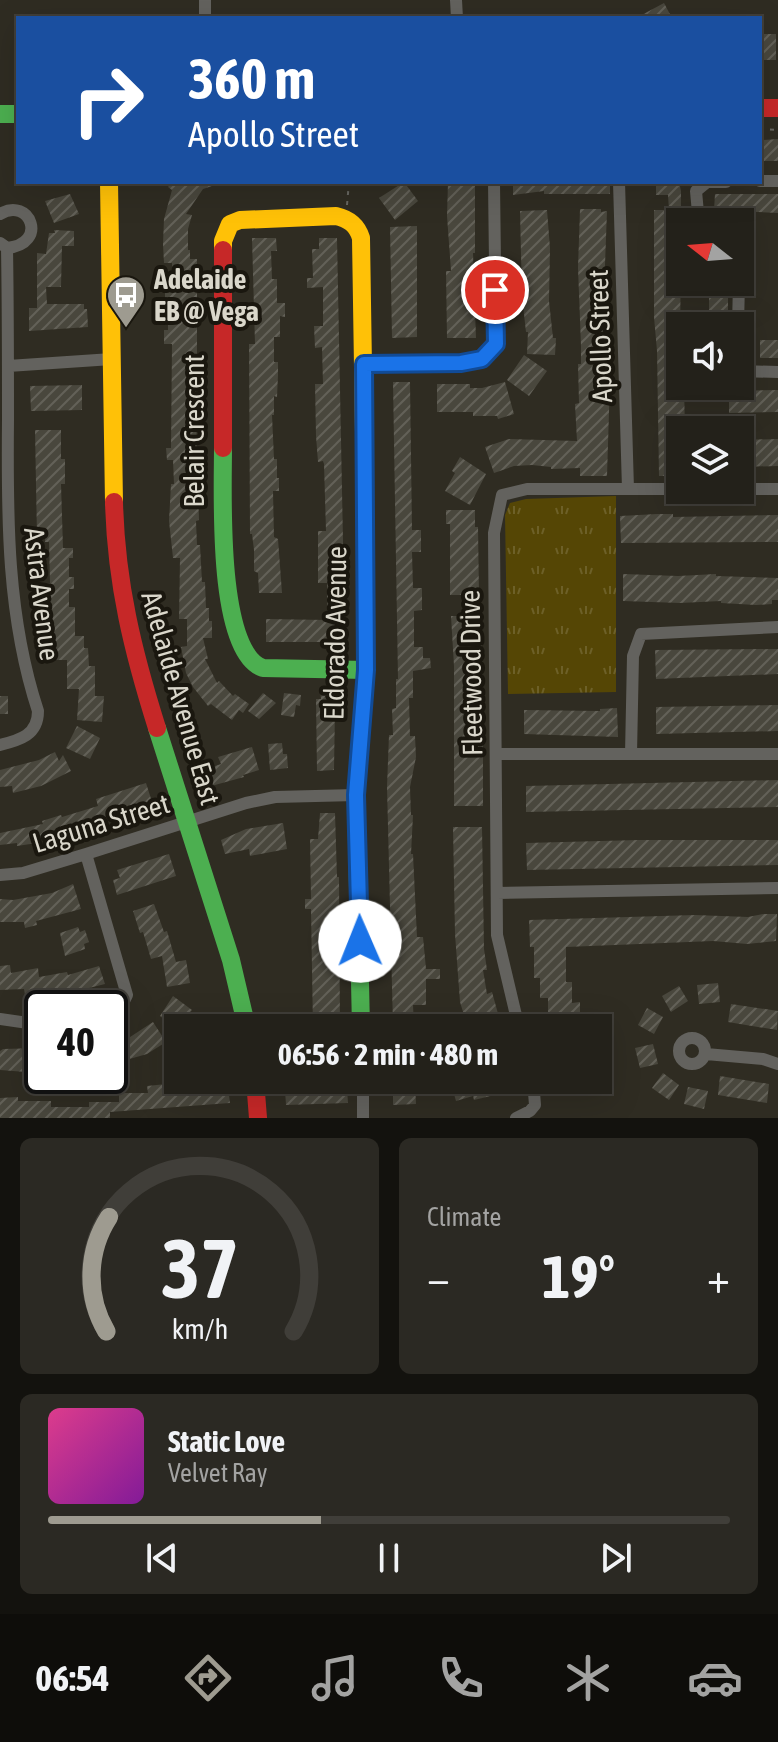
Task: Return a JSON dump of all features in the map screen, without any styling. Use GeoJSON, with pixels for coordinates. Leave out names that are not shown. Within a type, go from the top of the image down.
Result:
{"type":"FeatureCollection","features":[{"type":"Feature","properties":{"kind":"street","name":"Adelaide Avenue East"},"geometry":{"type":"LineString","coordinates":[[109,184],[115,537],[121,594],[134,656],[244,1014]]}},
{"type":"Feature","properties":{"kind":"street"},"geometry":{"type":"LineString","coordinates":[[364,364],[461,363],[482,359],[496,344],[494,184]]}},
{"type":"Feature","properties":{"kind":"street","name":"Apollo Street"},"geometry":{"type":"LineString","coordinates":[[619,184],[628,489]]}},
{"type":"Feature","properties":{"kind":"street"},"geometry":{"type":"LineString","coordinates":[[698,208],[696,191],[705,184]]}},
{"type":"Feature","properties":{"kind":"street"},"geometry":{"type":"LineString","coordinates":[[0,214],[7,210],[20,210],[29,218],[32,231],[25,243],[4,246]]}},
{"type":"Feature","properties":{"kind":"street","name":"Eldorado Avenue"},"geometry":{"type":"LineString","coordinates":[[347,218],[355,225],[361,238],[364,364],[366,670],[356,795],[361,1014]]}},
{"type":"Feature","properties":{"kind":"street","name":"Belair Crescent"},"geometry":{"type":"LineString","coordinates":[[347,218],[240,220],[230,224],[224,232],[223,564],[234,620],[246,657],[254,665],[263,668],[366,670]]}},
{"type":"Feature","properties":{"kind":"street","name":"Astra Avenue"},"geometry":{"type":"LineString","coordinates":[[0,745],[18,741],[33,730],[38,720],[22,654],[4,517],[8,366],[4,246]]}},
{"type":"Feature","properties":{"kind":"street"},"geometry":{"type":"LineString","coordinates":[[8,366],[112,359]]}},
{"type":"Feature","properties":{"kind":"street"},"geometry":{"type":"LineString","coordinates":[[754,371],[778,372]]}},
{"type":"Feature","properties":{"kind":"street","name":"Fleetwood Drive"},"geometry":{"type":"LineString","coordinates":[[516,1014],[497,935],[494,533],[502,495],[527,489],[666,489]]}},
{"type":"Feature","properties":{"kind":"street"},"geometry":{"type":"LineString","coordinates":[[754,489],[778,489]]}},
{"type":"Feature","properties":{"kind":"street"},"geometry":{"type":"LineString","coordinates":[[631,754],[633,656],[641,634],[778,627]]}},
{"type":"Feature","properties":{"kind":"street"},"geometry":{"type":"LineString","coordinates":[[496,754],[778,754]]}},
{"type":"Feature","properties":{"kind":"street","name":"Laguna Street"},"geometry":{"type":"LineString","coordinates":[[0,875],[23,873],[187,821],[275,797],[356,795]]}},
{"type":"Feature","properties":{"kind":"street"},"geometry":{"type":"LineString","coordinates":[[86,854],[126,990]]}},
{"type":"Feature","properties":{"kind":"street"},"geometry":{"type":"LineString","coordinates":[[497,893],[778,888]]}},
{"type":"Feature","properties":{"kind":"street"},"geometry":{"type":"LineString","coordinates":[[0,1019],[24,1022]]}},
{"type":"Feature","properties":{"kind":"street"},"geometry":{"type":"LineString","coordinates":[[706,1054],[763,1059],[778,1064]]}},
{"type":"Feature","properties":{"kind":"street"},"geometry":{"type":"LineString","coordinates":[[256,1094],[258,1118]]}},
{"type":"Feature","properties":{"kind":"street"},"geometry":{"type":"LineString","coordinates":[[363,1094],[363,1118]]}},
{"type":"Feature","properties":{"kind":"street"},"geometry":{"type":"LineString","coordinates":[[516,1118],[535,1105],[534,1094]]}},
{"type":"Feature","properties":{"kind":"path"},"geometry":{"type":"LineString","coordinates":[[347,218],[349,184]]}},
{"type":"Feature","properties":{"kind":"green space"},"geometry":{"type":"Polygon","coordinates":[[[616,496],[616,692],[508,694],[505,515],[510,503],[526,499],[616,496]]]}},
{"type":"Feature","properties":{"kind":"building"},"geometry":{"type":"Polygon","coordinates":[[[664,3],[671,16],[640,16],[664,3]]]}},
{"type":"Feature","properties":{"kind":"building"},"geometry":{"type":"Polygon","coordinates":[[[762,34],[776,34],[776,60],[762,60],[762,34]]]}},
{"type":"Feature","properties":{"kind":"building"},"geometry":{"type":"Polygon","coordinates":[[[778,139],[778,161],[763,161],[763,140],[778,139]]]}},
{"type":"Feature","properties":{"kind":"building"},"geometry":{"type":"Polygon","coordinates":[[[170,184],[218,184],[203,189],[186,214],[192,215],[188,229],[190,259],[197,259],[197,545],[200,545],[206,608],[209,608],[209,621],[212,621],[212,638],[203,638],[208,659],[205,659],[217,683],[219,681],[233,696],[235,694],[249,704],[243,713],[239,710],[232,720],[211,704],[208,706],[193,687],[186,673],[181,647],[187,646],[187,619],[179,619],[180,558],[173,558],[169,521],[171,484],[174,484],[173,460],[167,460],[166,448],[171,448],[172,344],[164,344],[164,330],[168,330],[165,291],[172,291],[172,263],[164,263],[163,244],[164,219],[172,190],[168,187],[170,184]]]}},
{"type":"Feature","properties":{"kind":"building"},"geometry":{"type":"Polygon","coordinates":[[[405,184],[418,201],[395,220],[379,198],[405,184]]]}},
{"type":"Feature","properties":{"kind":"building"},"geometry":{"type":"Polygon","coordinates":[[[448,184],[475,184],[473,253],[476,338],[447,338],[446,271],[451,271],[448,184]]]}},
{"type":"Feature","properties":{"kind":"building"},"geometry":{"type":"Polygon","coordinates":[[[513,184],[610,184],[610,194],[544,194],[544,191],[513,195],[513,184]]]}},
{"type":"Feature","properties":{"kind":"building"},"geometry":{"type":"Polygon","coordinates":[[[656,184],[679,184],[681,208],[669,208],[668,195],[656,195],[656,184]]]}},
{"type":"Feature","properties":{"kind":"building"},"geometry":{"type":"Polygon","coordinates":[[[70,194],[79,214],[54,223],[45,201],[70,194]]]}},
{"type":"Feature","properties":{"kind":"building"},"geometry":{"type":"Polygon","coordinates":[[[715,194],[778,194],[778,213],[754,212],[754,208],[714,208],[715,194]]]}},
{"type":"Feature","properties":{"kind":"building"},"geometry":{"type":"Polygon","coordinates":[[[580,209],[607,211],[605,265],[610,380],[607,476],[580,476],[580,468],[551,469],[532,465],[514,466],[494,473],[485,447],[509,439],[577,441],[575,404],[579,403],[578,364],[581,364],[580,209]]]}},
{"type":"Feature","properties":{"kind":"building"},"geometry":{"type":"Polygon","coordinates":[[[547,210],[549,301],[553,338],[556,338],[555,355],[527,354],[520,211],[547,210]]]}},
{"type":"Feature","properties":{"kind":"building"},"geometry":{"type":"Polygon","coordinates":[[[654,210],[666,210],[666,296],[680,296],[680,312],[666,312],[666,400],[684,400],[685,416],[666,416],[666,476],[659,476],[654,210]]]}},
{"type":"Feature","properties":{"kind":"building"},"geometry":{"type":"Polygon","coordinates":[[[417,226],[417,337],[392,338],[390,227],[417,226]]]}},
{"type":"Feature","properties":{"kind":"building"},"geometry":{"type":"Polygon","coordinates":[[[54,230],[74,231],[74,246],[62,246],[61,287],[46,287],[47,304],[84,304],[88,327],[29,331],[29,308],[37,308],[37,253],[46,254],[49,233],[55,233],[54,230]]]}},
{"type":"Feature","properties":{"kind":"building"},"geometry":{"type":"Polygon","coordinates":[[[252,238],[276,238],[277,251],[271,251],[272,279],[277,279],[277,303],[285,303],[285,317],[280,316],[280,337],[274,337],[274,362],[278,362],[278,375],[272,415],[274,459],[277,459],[279,478],[279,491],[273,491],[274,537],[278,539],[282,593],[259,593],[250,534],[249,344],[255,344],[252,238]]]}},
{"type":"Feature","properties":{"kind":"building"},"geometry":{"type":"Polygon","coordinates":[[[319,238],[337,238],[345,642],[266,642],[266,619],[327,620],[327,583],[318,583],[318,531],[326,531],[324,464],[323,461],[318,462],[316,436],[315,384],[323,384],[322,347],[315,348],[314,326],[323,326],[323,287],[307,288],[307,278],[313,278],[312,249],[319,249],[319,238]]]}},
{"type":"Feature","properties":{"kind":"building"},"geometry":{"type":"Polygon","coordinates":[[[709,296],[728,296],[728,312],[709,312],[709,296]]]}},
{"type":"Feature","properties":{"kind":"building"},"geometry":{"type":"Polygon","coordinates":[[[760,340],[778,340],[778,358],[760,358],[760,340]]]}},
{"type":"Feature","properties":{"kind":"building"},"geometry":{"type":"Polygon","coordinates":[[[524,355],[547,371],[529,396],[507,380],[524,355]]]}},
{"type":"Feature","properties":{"kind":"building"},"geometry":{"type":"Polygon","coordinates":[[[393,382],[410,382],[412,530],[421,530],[421,552],[412,552],[413,588],[422,588],[422,610],[414,611],[414,647],[423,647],[423,658],[430,658],[431,668],[413,671],[413,698],[409,698],[410,736],[415,736],[416,757],[410,787],[413,815],[411,854],[417,937],[423,937],[426,969],[440,969],[440,979],[426,979],[426,1005],[413,1005],[413,1014],[393,1014],[387,787],[389,735],[393,735],[392,709],[396,708],[393,382]]]}},
{"type":"Feature","properties":{"kind":"building"},"geometry":{"type":"Polygon","coordinates":[[[505,382],[514,414],[498,419],[497,416],[473,416],[473,412],[437,412],[437,384],[470,384],[470,388],[482,388],[505,382]]]}},
{"type":"Feature","properties":{"kind":"building"},"geometry":{"type":"Polygon","coordinates":[[[82,385],[82,410],[31,411],[30,386],[82,385]]]}},
{"type":"Feature","properties":{"kind":"building"},"geometry":{"type":"Polygon","coordinates":[[[754,390],[778,390],[778,412],[729,413],[729,400],[754,400],[754,390]]]}},
{"type":"Feature","properties":{"kind":"building"},"geometry":{"type":"Polygon","coordinates":[[[35,430],[61,430],[61,459],[65,459],[65,484],[61,484],[63,548],[73,548],[73,558],[69,558],[69,577],[74,577],[74,589],[69,589],[69,607],[75,607],[75,636],[84,636],[89,666],[95,666],[95,696],[104,696],[102,722],[77,720],[79,689],[67,689],[67,660],[54,660],[53,630],[46,630],[43,583],[50,583],[49,542],[45,542],[45,537],[37,537],[35,430]]]}},
{"type":"Feature","properties":{"kind":"building"},"geometry":{"type":"Polygon","coordinates":[[[778,439],[778,466],[754,467],[754,440],[778,439]]]}},
{"type":"Feature","properties":{"kind":"building"},"geometry":{"type":"Polygon","coordinates":[[[460,457],[486,474],[470,505],[445,491],[460,457]]]}},
{"type":"Feature","properties":{"kind":"building"},"geometry":{"type":"Polygon","coordinates":[[[446,510],[475,510],[479,595],[450,595],[450,524],[446,524],[446,510]]]}},
{"type":"Feature","properties":{"kind":"building"},"geometry":{"type":"Polygon","coordinates":[[[673,514],[673,517],[778,515],[778,542],[621,543],[620,516],[673,514]]]}},
{"type":"Feature","properties":{"kind":"building"},"geometry":{"type":"Polygon","coordinates":[[[623,574],[778,578],[778,600],[772,600],[772,604],[756,605],[721,601],[623,601],[623,574]]]}},
{"type":"Feature","properties":{"kind":"building"},"geometry":{"type":"Polygon","coordinates":[[[451,616],[480,616],[483,806],[454,806],[451,616]]]}},
{"type":"Feature","properties":{"kind":"building"},"geometry":{"type":"Polygon","coordinates":[[[778,649],[778,674],[656,679],[655,650],[778,649]]]}},
{"type":"Feature","properties":{"kind":"building"},"geometry":{"type":"Polygon","coordinates":[[[320,689],[338,689],[334,770],[317,771],[316,699],[321,699],[320,689]]]}},
{"type":"Feature","properties":{"kind":"building"},"geometry":{"type":"Polygon","coordinates":[[[263,693],[276,703],[259,719],[248,711],[263,693]]]}},
{"type":"Feature","properties":{"kind":"building"},"geometry":{"type":"Polygon","coordinates":[[[284,693],[301,695],[294,717],[281,715],[284,693]]]}},
{"type":"Feature","properties":{"kind":"building"},"geometry":{"type":"Polygon","coordinates":[[[0,696],[8,696],[8,714],[0,714],[0,696]]]}},
{"type":"Feature","properties":{"kind":"building"},"geometry":{"type":"Polygon","coordinates":[[[778,705],[778,731],[656,734],[656,707],[778,705]]]}},
{"type":"Feature","properties":{"kind":"building"},"geometry":{"type":"Polygon","coordinates":[[[617,708],[618,737],[524,734],[524,710],[600,711],[617,708]]]}},
{"type":"Feature","properties":{"kind":"building"},"geometry":{"type":"Polygon","coordinates":[[[77,726],[100,738],[90,759],[66,748],[77,726]]]}},
{"type":"Feature","properties":{"kind":"building"},"geometry":{"type":"Polygon","coordinates":[[[282,743],[288,768],[270,770],[268,744],[282,743]]]}},
{"type":"Feature","properties":{"kind":"building"},"geometry":{"type":"Polygon","coordinates":[[[252,747],[259,770],[204,788],[200,774],[213,771],[212,767],[221,764],[218,757],[252,747]]]}},
{"type":"Feature","properties":{"kind":"building"},"geometry":{"type":"Polygon","coordinates":[[[55,752],[59,761],[63,755],[71,771],[41,786],[13,793],[12,786],[0,787],[0,770],[39,760],[55,752]]]}},
{"type":"Feature","properties":{"kind":"building"},"geometry":{"type":"Polygon","coordinates":[[[778,780],[778,807],[526,812],[526,786],[778,780]]]}},
{"type":"Feature","properties":{"kind":"building"},"geometry":{"type":"Polygon","coordinates":[[[146,783],[153,805],[75,828],[37,843],[0,845],[0,833],[43,824],[42,821],[98,806],[96,799],[146,783]]]}},
{"type":"Feature","properties":{"kind":"building"},"geometry":{"type":"Polygon","coordinates":[[[320,813],[335,813],[339,877],[340,1014],[313,1014],[311,909],[305,909],[305,899],[311,899],[310,839],[318,839],[320,813]]]}},
{"type":"Feature","properties":{"kind":"building"},"geometry":{"type":"Polygon","coordinates":[[[283,823],[287,849],[250,856],[249,849],[225,854],[221,840],[246,829],[283,823]]]}},
{"type":"Feature","properties":{"kind":"building"},"geometry":{"type":"Polygon","coordinates":[[[453,827],[482,827],[487,970],[483,970],[487,994],[492,992],[498,1014],[464,1014],[455,934],[453,827]]]}},
{"type":"Feature","properties":{"kind":"building"},"geometry":{"type":"Polygon","coordinates":[[[778,840],[778,865],[527,870],[526,843],[778,840]]]}},
{"type":"Feature","properties":{"kind":"building"},"geometry":{"type":"Polygon","coordinates":[[[169,854],[176,876],[117,895],[113,880],[120,878],[117,870],[169,854]]]}},
{"type":"Feature","properties":{"kind":"building"},"geometry":{"type":"Polygon","coordinates":[[[73,884],[81,909],[36,921],[37,925],[25,928],[24,922],[0,922],[0,899],[13,900],[52,893],[73,884]]]}},
{"type":"Feature","properties":{"kind":"building"},"geometry":{"type":"Polygon","coordinates":[[[154,904],[164,932],[167,931],[176,962],[186,960],[190,983],[167,987],[162,956],[151,959],[133,911],[154,904]]]}},
{"type":"Feature","properties":{"kind":"building"},"geometry":{"type":"Polygon","coordinates":[[[777,914],[776,941],[566,947],[566,982],[572,982],[572,1003],[580,1002],[580,1014],[548,1014],[548,998],[540,998],[540,978],[534,978],[534,947],[530,947],[529,920],[695,915],[748,917],[777,914]]]}},
{"type":"Feature","properties":{"kind":"building"},"geometry":{"type":"Polygon","coordinates":[[[78,927],[80,932],[85,930],[89,942],[84,944],[85,949],[65,956],[60,933],[78,927]]]}},
{"type":"Feature","properties":{"kind":"building"},"geometry":{"type":"Polygon","coordinates":[[[10,965],[11,973],[38,968],[39,977],[67,972],[68,975],[99,966],[105,984],[81,990],[0,990],[0,966],[10,965]]]}},
{"type":"Feature","properties":{"kind":"building"},"geometry":{"type":"Polygon","coordinates":[[[718,983],[720,1002],[699,1004],[697,985],[718,983]]]}},
{"type":"Feature","properties":{"kind":"building"},"geometry":{"type":"Polygon","coordinates":[[[679,986],[688,1001],[671,1012],[662,996],[679,986]]]}},
{"type":"Feature","properties":{"kind":"building"},"geometry":{"type":"Polygon","coordinates":[[[173,996],[192,1010],[189,1014],[164,1014],[164,1019],[160,1016],[173,996]]]}},
{"type":"Feature","properties":{"kind":"building"},"geometry":{"type":"Polygon","coordinates":[[[731,1004],[778,1011],[777,1030],[728,1022],[731,1004]]]}},
{"type":"Feature","properties":{"kind":"building"},"geometry":{"type":"Polygon","coordinates":[[[647,1008],[663,1017],[654,1034],[638,1025],[647,1008]]]}},
{"type":"Feature","properties":{"kind":"building"},"geometry":{"type":"Polygon","coordinates":[[[153,1022],[164,1043],[147,1054],[128,1059],[128,1038],[153,1022]]]}},
{"type":"Feature","properties":{"kind":"building"},"geometry":{"type":"Polygon","coordinates":[[[653,1044],[658,1064],[640,1068],[635,1048],[653,1044]]]}},
{"type":"Feature","properties":{"kind":"building"},"geometry":{"type":"Polygon","coordinates":[[[24,1048],[24,1072],[0,1070],[0,1051],[24,1048]]]}},
{"type":"Feature","properties":{"kind":"building"},"geometry":{"type":"Polygon","coordinates":[[[663,1073],[679,1085],[669,1100],[652,1088],[663,1073]]]}},
{"type":"Feature","properties":{"kind":"building"},"geometry":{"type":"Polygon","coordinates":[[[720,1076],[769,1084],[767,1103],[718,1095],[720,1076]]]}},
{"type":"Feature","properties":{"kind":"building"},"geometry":{"type":"Polygon","coordinates":[[[164,1084],[164,1094],[229,1094],[230,1103],[110,1112],[110,1118],[0,1118],[0,1098],[51,1101],[51,1107],[89,1107],[89,1102],[119,1102],[119,1094],[148,1093],[147,1086],[164,1084]]]}},
{"type":"Feature","properties":{"kind":"building"},"geometry":{"type":"Polygon","coordinates":[[[688,1087],[708,1091],[704,1109],[684,1104],[688,1087]]]}},
{"type":"Feature","properties":{"kind":"building"},"geometry":{"type":"Polygon","coordinates":[[[285,1094],[347,1094],[348,1103],[286,1105],[285,1094]]]}},
{"type":"Feature","properties":{"kind":"building"},"geometry":{"type":"Polygon","coordinates":[[[393,1094],[416,1094],[416,1104],[393,1105],[393,1094]]]}},
{"type":"Feature","properties":{"kind":"building"},"geometry":{"type":"Polygon","coordinates":[[[454,1094],[499,1094],[474,1100],[473,1096],[456,1101],[454,1094]]]}},
{"type":"Feature","properties":{"kind":"building"},"geometry":{"type":"Polygon","coordinates":[[[575,1094],[607,1094],[607,1095],[575,1094]]]}},
{"type":"Feature","properties":{"kind":"traffic: fast"},"geometry":{"type":"LineString","coordinates":[[0,114],[16,114]]}},
{"type":"Feature","properties":{"kind":"traffic: fast"},"geometry":{"type":"LineString","coordinates":[[223,448],[225,568],[237,633],[248,656],[263,668],[366,670]]}},
{"type":"Feature","properties":{"kind":"traffic: fast"},"geometry":{"type":"LineString","coordinates":[[361,1014],[356,795],[366,670],[365,496]]}},
{"type":"Feature","properties":{"kind":"traffic: fast"},"geometry":{"type":"LineString","coordinates":[[157,728],[231,960],[244,1014]]}},
{"type":"Feature","properties":{"kind":"traffic: slow"},"geometry":{"type":"LineString","coordinates":[[109,184],[114,502]]}},
{"type":"Feature","properties":{"kind":"traffic: slow"},"geometry":{"type":"LineString","coordinates":[[223,250],[230,224],[240,220],[336,216],[355,226],[361,238],[365,496]]}},
{"type":"Feature","properties":{"kind":"traffic: jam"},"geometry":{"type":"LineString","coordinates":[[762,108],[778,108]]}},
{"type":"Feature","properties":{"kind":"traffic: jam"},"geometry":{"type":"LineString","coordinates":[[223,250],[223,448]]}},
{"type":"Feature","properties":{"kind":"traffic: jam"},"geometry":{"type":"LineString","coordinates":[[114,502],[118,561],[127,617],[157,728]]}},
{"type":"Feature","properties":{"kind":"traffic: jam"},"geometry":{"type":"LineString","coordinates":[[256,1094],[258,1118]]}},
{"type":"Feature","properties":{"kind":"place","name":"Adelaide EB @ Vega"},"geometry":{"type":"Point","coordinates":[126,329]}},
{"type":"Feature","properties":{"kind":"route"},"geometry":{"type":"LineString","coordinates":[[360,941],[356,795],[366,670],[364,364],[461,363],[482,359],[496,344],[495,290]]}}]}
